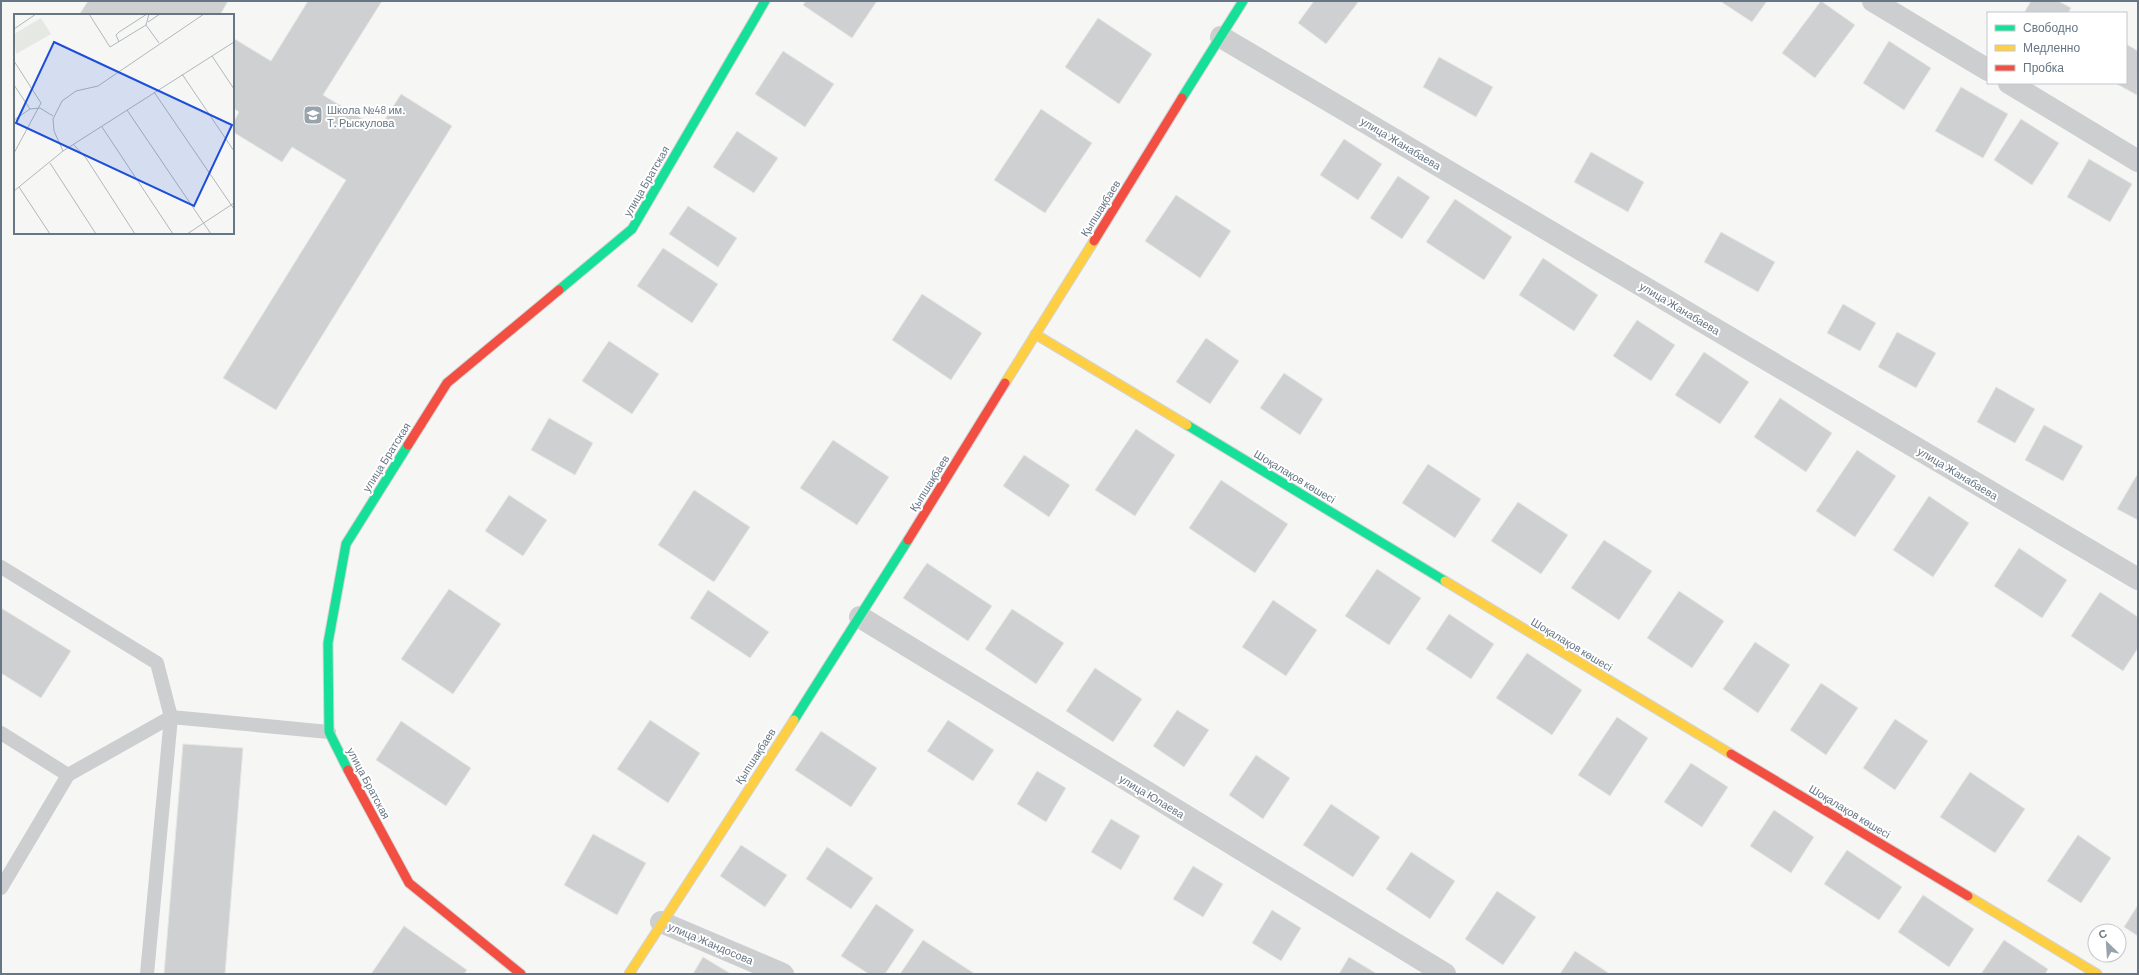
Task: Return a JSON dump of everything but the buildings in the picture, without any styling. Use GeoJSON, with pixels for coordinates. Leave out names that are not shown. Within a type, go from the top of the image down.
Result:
{"type":"FeatureCollection","features":[{"type":"Feature","properties":{"kind":"street","name":"улица Братская"},"geometry":{"type":"LineString","coordinates":[[521,974],[408,882],[344,765],[329,732],[328,643],[346,544],[447,383],[632,229],[765,1]]}},
{"type":"Feature","properties":{"kind":"street","name":"Қыпшақбаев"},"geometry":{"type":"LineString","coordinates":[[629,974],[661,922],[860,617],[1243,1]]}},
{"type":"Feature","properties":{"kind":"street"},"geometry":{"type":"LineString","coordinates":[[1873,1],[1987,69]]}},
{"type":"Feature","properties":{"kind":"street","name":"улица Жанабаева"},"geometry":{"type":"LineString","coordinates":[[1221,37],[2138,579]]}},
{"type":"Feature","properties":{"kind":"street"},"geometry":{"type":"LineString","coordinates":[[2011,84],[2138,161]]}},
{"type":"Feature","properties":{"kind":"street","name":"Шоқалақов көшесі"},"geometry":{"type":"LineString","coordinates":[[1035,334],[2097,974]]}},
{"type":"Feature","properties":{"kind":"street","name":"улица Юлаева"},"geometry":{"type":"LineString","coordinates":[[860,617],[1444,974]]}},
{"type":"Feature","properties":{"kind":"street","name":"улица Жандосова"},"geometry":{"type":"LineString","coordinates":[[661,922],[783,974]]}},
{"type":"Feature","properties":{"kind":"lane"},"geometry":{"type":"LineString","coordinates":[[1,567],[157,663],[171,717],[147,974]]}},
{"type":"Feature","properties":{"kind":"lane"},"geometry":{"type":"LineString","coordinates":[[1,888],[68,774],[171,717],[329,732]]}},
{"type":"Feature","properties":{"kind":"lane"},"geometry":{"type":"LineString","coordinates":[[1,733],[68,774]]}},
{"type":"Feature","properties":{"kind":"traffic: fast"},"geometry":{"type":"LineString","coordinates":[[559,290],[632,229],[765,1]]}},
{"type":"Feature","properties":{"kind":"traffic: fast"},"geometry":{"type":"LineString","coordinates":[[1182,98],[1243,1]]}},
{"type":"Feature","properties":{"kind":"traffic: fast"},"geometry":{"type":"LineString","coordinates":[[1187,425],[1445,581]]}},
{"type":"Feature","properties":{"kind":"traffic: fast"},"geometry":{"type":"LineString","coordinates":[[348,770],[329,732],[328,643],[346,544],[408,445]]}},
{"type":"Feature","properties":{"kind":"traffic: fast"},"geometry":{"type":"LineString","coordinates":[[794,720],[908,540]]}},
{"type":"Feature","properties":{"kind":"traffic: slow"},"geometry":{"type":"LineString","coordinates":[[1005,383],[1094,241]]}},
{"type":"Feature","properties":{"kind":"traffic: slow"},"geometry":{"type":"LineString","coordinates":[[1035,334],[1187,425]]}},
{"type":"Feature","properties":{"kind":"traffic: slow"},"geometry":{"type":"LineString","coordinates":[[1445,581],[1731,754]]}},
{"type":"Feature","properties":{"kind":"traffic: slow"},"geometry":{"type":"LineString","coordinates":[[629,974],[794,720]]}},
{"type":"Feature","properties":{"kind":"traffic: slow"},"geometry":{"type":"LineString","coordinates":[[1968,896],[2097,974]]}},
{"type":"Feature","properties":{"kind":"traffic: jam"},"geometry":{"type":"LineString","coordinates":[[1094,241],[1182,98]]}},
{"type":"Feature","properties":{"kind":"traffic: jam"},"geometry":{"type":"LineString","coordinates":[[408,445],[447,383],[559,290]]}},
{"type":"Feature","properties":{"kind":"traffic: jam"},"geometry":{"type":"LineString","coordinates":[[908,540],[1005,383]]}},
{"type":"Feature","properties":{"kind":"traffic: jam"},"geometry":{"type":"LineString","coordinates":[[1731,754],[1968,896]]}},
{"type":"Feature","properties":{"kind":"traffic: jam"},"geometry":{"type":"LineString","coordinates":[[348,770],[409,883],[521,974]]}},
{"type":"Feature","properties":{"kind":"place","name":"Школа №48 им. Т. Рыскулова"},"geometry":{"type":"Point","coordinates":[313,115]}}]}
